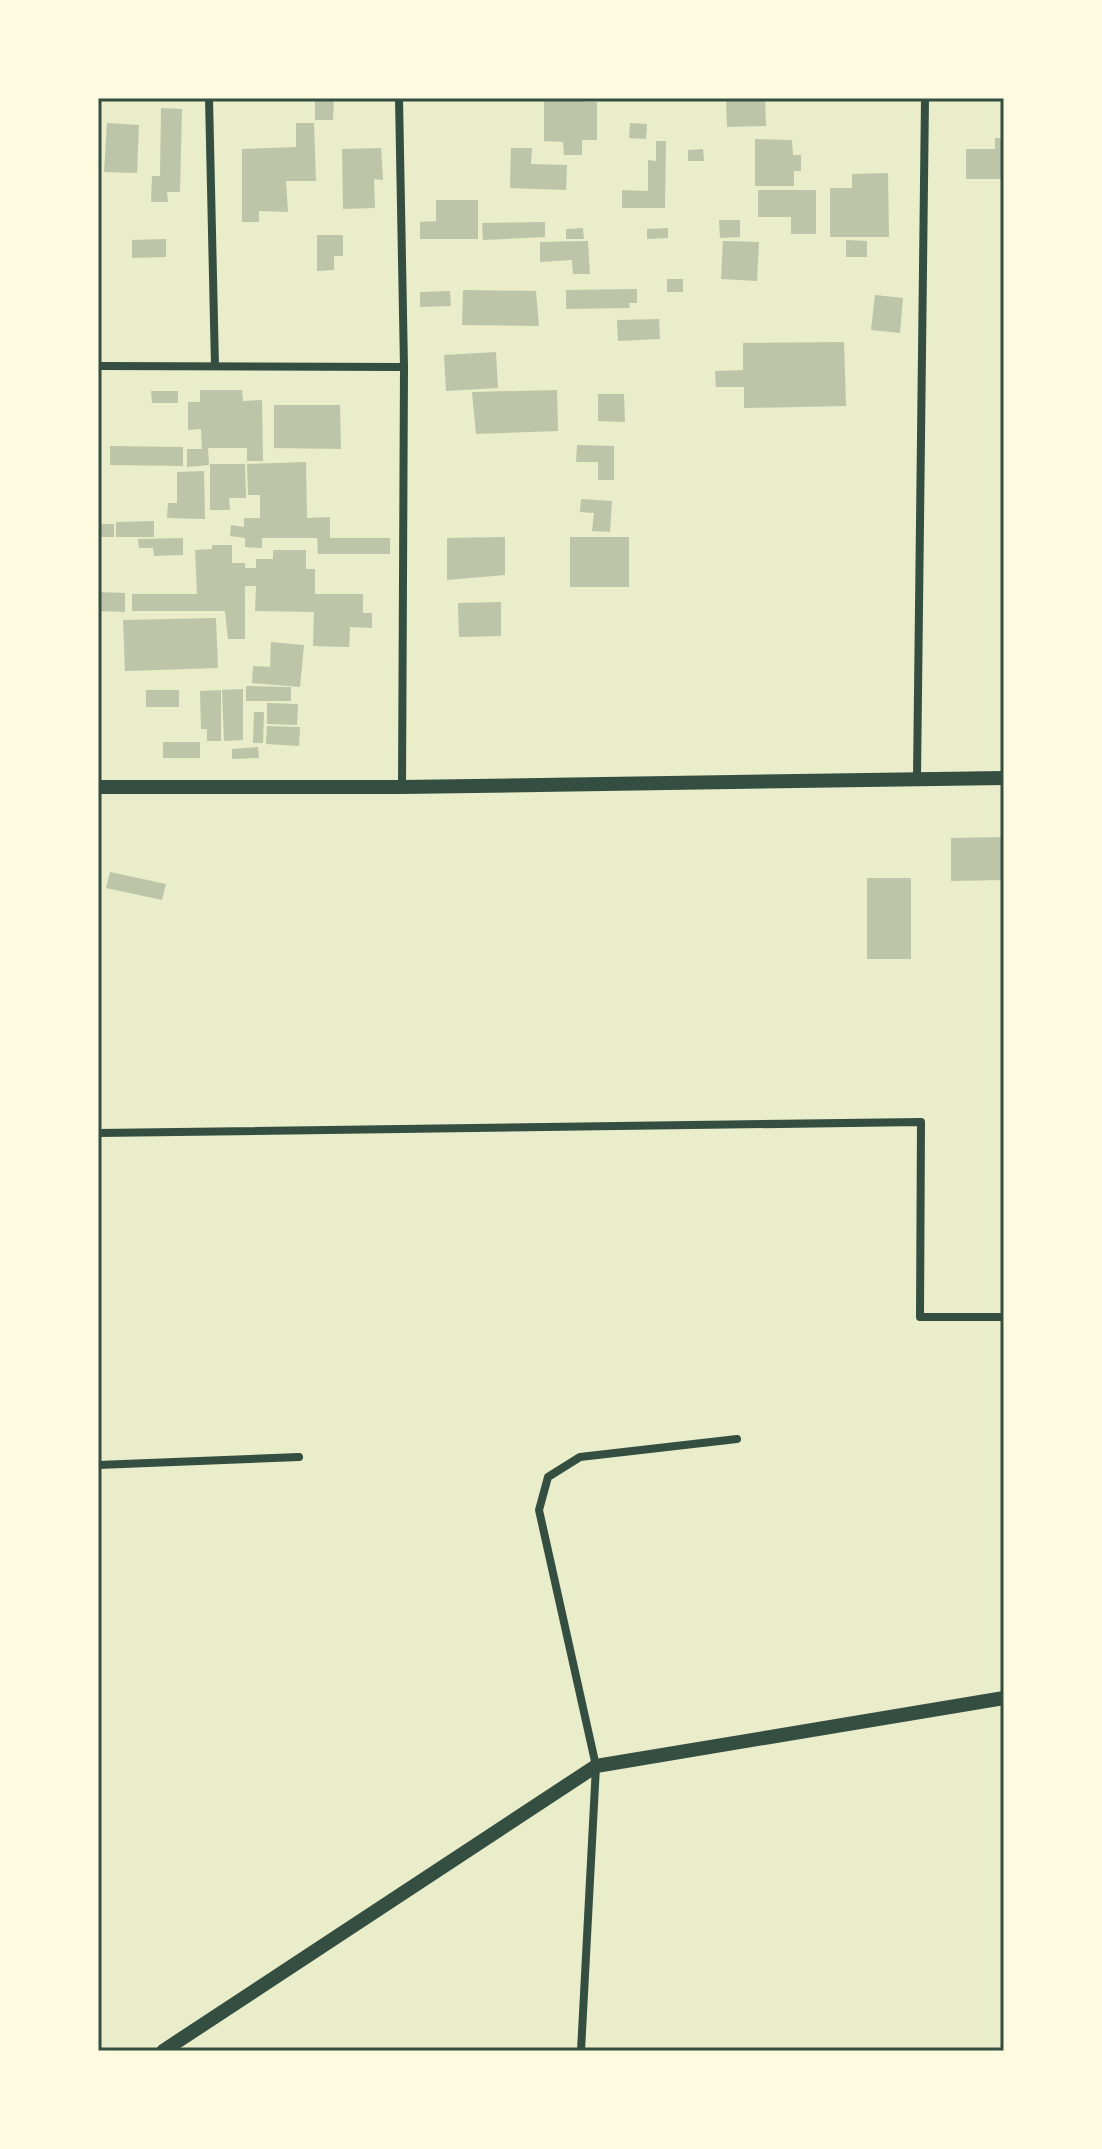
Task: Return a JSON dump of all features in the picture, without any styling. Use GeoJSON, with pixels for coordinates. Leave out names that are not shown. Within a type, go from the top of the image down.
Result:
{"type":"FeatureCollection","features":[{"type":"Feature","properties":{"kind":"street"},"geometry":{"type":"LineString","coordinates":[[209,98],[215,366]]}},
{"type":"Feature","properties":{"kind":"street"},"geometry":{"type":"LineString","coordinates":[[399,98],[404,367],[402,787]]}},
{"type":"Feature","properties":{"kind":"street"},"geometry":{"type":"LineString","coordinates":[[917,777],[925,98]]}},
{"type":"Feature","properties":{"kind":"street"},"geometry":{"type":"LineString","coordinates":[[98,366],[404,367]]}},
{"type":"Feature","properties":{"kind":"street"},"geometry":{"type":"LineString","coordinates":[[98,787],[402,787],[1004,778]]}},
{"type":"Feature","properties":{"kind":"street"},"geometry":{"type":"LineString","coordinates":[[98,1133],[921,1122],[920,1317],[1004,1317]]}},
{"type":"Feature","properties":{"kind":"street"},"geometry":{"type":"LineString","coordinates":[[581,2051],[596,1766],[539,1510],[548,1477],[580,1457],[737,1439]]}},
{"type":"Feature","properties":{"kind":"street"},"geometry":{"type":"LineString","coordinates":[[98,1465],[299,1457]]}},
{"type":"Feature","properties":{"kind":"street"},"geometry":{"type":"LineString","coordinates":[[163,2051],[596,1766],[1004,1698]]}},
{"type":"Feature","properties":{"kind":"building"},"geometry":{"type":"Polygon","coordinates":[[[315,98],[334,98],[333,120],[315,120],[315,98]]]}},
{"type":"Feature","properties":{"kind":"building"},"geometry":{"type":"Polygon","coordinates":[[[582,98],[583,102],[597,102],[597,140],[582,140],[582,155],[564,155],[563,142],[544,141],[544,99],[582,98]]]}},
{"type":"Feature","properties":{"kind":"building"},"geometry":{"type":"Polygon","coordinates":[[[726,98],[765,98],[766,126],[727,127],[726,98]]]}},
{"type":"Feature","properties":{"kind":"building"},"geometry":{"type":"Polygon","coordinates":[[[161,108],[182,109],[180,192],[167,192],[168,202],[151,202],[152,176],[160,176],[161,108]]]}},
{"type":"Feature","properties":{"kind":"building"},"geometry":{"type":"Polygon","coordinates":[[[107,123],[139,125],[137,173],[104,172],[107,123]]]}},
{"type":"Feature","properties":{"kind":"building"},"geometry":{"type":"Polygon","coordinates":[[[296,123],[314,123],[316,181],[286,181],[288,212],[259,211],[259,222],[242,222],[242,149],[296,147],[296,123]]]}},
{"type":"Feature","properties":{"kind":"building"},"geometry":{"type":"Polygon","coordinates":[[[630,123],[647,124],[646,139],[629,138],[630,123]]]}},
{"type":"Feature","properties":{"kind":"building"},"geometry":{"type":"Polygon","coordinates":[[[995,138],[1004,138],[1004,179],[966,179],[966,149],[995,149],[995,138]]]}},
{"type":"Feature","properties":{"kind":"building"},"geometry":{"type":"Polygon","coordinates":[[[755,139],[792,140],[793,155],[801,155],[801,171],[794,171],[794,186],[755,186],[755,139]]]}},
{"type":"Feature","properties":{"kind":"building"},"geometry":{"type":"Polygon","coordinates":[[[656,141],[666,141],[665,208],[622,208],[622,190],[648,191],[648,160],[656,161],[656,141]]]}},
{"type":"Feature","properties":{"kind":"building"},"geometry":{"type":"Polygon","coordinates":[[[381,148],[383,180],[374,179],[375,208],[343,209],[342,149],[381,148]]]}},
{"type":"Feature","properties":{"kind":"building"},"geometry":{"type":"Polygon","coordinates":[[[511,148],[532,148],[531,164],[567,165],[566,190],[510,188],[511,148]]]}},
{"type":"Feature","properties":{"kind":"building"},"geometry":{"type":"Polygon","coordinates":[[[703,149],[704,161],[688,161],[688,150],[703,149]]]}},
{"type":"Feature","properties":{"kind":"building"},"geometry":{"type":"Polygon","coordinates":[[[888,173],[889,237],[830,237],[830,188],[852,188],[852,174],[888,173]]]}},
{"type":"Feature","properties":{"kind":"building"},"geometry":{"type":"Polygon","coordinates":[[[758,190],[816,190],[816,234],[791,234],[791,217],[758,217],[758,190]]]}},
{"type":"Feature","properties":{"kind":"building"},"geometry":{"type":"Polygon","coordinates":[[[436,200],[478,200],[478,239],[420,239],[420,222],[436,221],[436,200]]]}},
{"type":"Feature","properties":{"kind":"building"},"geometry":{"type":"Polygon","coordinates":[[[719,220],[740,220],[740,237],[720,238],[719,220]]]}},
{"type":"Feature","properties":{"kind":"building"},"geometry":{"type":"Polygon","coordinates":[[[545,222],[545,237],[483,240],[482,223],[545,222]]]}},
{"type":"Feature","properties":{"kind":"building"},"geometry":{"type":"Polygon","coordinates":[[[583,228],[584,239],[566,239],[566,229],[583,228]]]}},
{"type":"Feature","properties":{"kind":"building"},"geometry":{"type":"Polygon","coordinates":[[[668,228],[668,238],[647,239],[647,229],[668,228]]]}},
{"type":"Feature","properties":{"kind":"building"},"geometry":{"type":"Polygon","coordinates":[[[317,235],[343,235],[343,256],[334,256],[334,270],[317,271],[317,235]]]}},
{"type":"Feature","properties":{"kind":"building"},"geometry":{"type":"Polygon","coordinates":[[[166,239],[166,257],[132,258],[132,240],[166,239]]]}},
{"type":"Feature","properties":{"kind":"building"},"geometry":{"type":"Polygon","coordinates":[[[846,240],[867,241],[867,257],[846,257],[846,240]]]}},
{"type":"Feature","properties":{"kind":"building"},"geometry":{"type":"Polygon","coordinates":[[[588,241],[590,274],[573,274],[572,260],[540,262],[540,242],[588,241]]]}},
{"type":"Feature","properties":{"kind":"building"},"geometry":{"type":"Polygon","coordinates":[[[723,241],[759,242],[757,281],[721,279],[723,241]]]}},
{"type":"Feature","properties":{"kind":"building"},"geometry":{"type":"Polygon","coordinates":[[[667,279],[683,279],[683,292],[667,292],[667,279]]]}},
{"type":"Feature","properties":{"kind":"building"},"geometry":{"type":"Polygon","coordinates":[[[637,289],[637,303],[629,303],[630,308],[566,309],[566,290],[637,289]]]}},
{"type":"Feature","properties":{"kind":"building"},"geometry":{"type":"Polygon","coordinates":[[[463,290],[536,291],[539,326],[462,325],[463,290]]]}},
{"type":"Feature","properties":{"kind":"building"},"geometry":{"type":"Polygon","coordinates":[[[450,291],[451,306],[420,307],[420,292],[450,291]]]}},
{"type":"Feature","properties":{"kind":"building"},"geometry":{"type":"Polygon","coordinates":[[[875,295],[903,298],[900,333],[871,330],[875,295]]]}},
{"type":"Feature","properties":{"kind":"building"},"geometry":{"type":"Polygon","coordinates":[[[659,319],[660,339],[618,341],[617,320],[659,319]]]}},
{"type":"Feature","properties":{"kind":"building"},"geometry":{"type":"Polygon","coordinates":[[[844,342],[846,406],[744,408],[744,387],[716,387],[715,371],[743,370],[743,343],[844,342]]]}},
{"type":"Feature","properties":{"kind":"building"},"geometry":{"type":"Polygon","coordinates":[[[496,352],[498,388],[446,391],[444,355],[496,352]]]}},
{"type":"Feature","properties":{"kind":"building"},"geometry":{"type":"Polygon","coordinates":[[[200,390],[242,390],[243,401],[262,400],[263,461],[247,461],[247,448],[208,448],[209,465],[187,467],[187,449],[202,449],[201,429],[188,430],[188,402],[200,402],[200,390]]]}},
{"type":"Feature","properties":{"kind":"building"},"geometry":{"type":"Polygon","coordinates":[[[557,390],[558,431],[476,434],[472,392],[557,390]]]}},
{"type":"Feature","properties":{"kind":"building"},"geometry":{"type":"Polygon","coordinates":[[[151,391],[178,391],[178,403],[152,403],[151,391]]]}},
{"type":"Feature","properties":{"kind":"building"},"geometry":{"type":"Polygon","coordinates":[[[598,394],[624,394],[625,422],[598,421],[598,394]]]}},
{"type":"Feature","properties":{"kind":"building"},"geometry":{"type":"Polygon","coordinates":[[[274,405],[340,405],[341,449],[274,448],[274,405]]]}},
{"type":"Feature","properties":{"kind":"building"},"geometry":{"type":"Polygon","coordinates":[[[577,445],[614,446],[614,480],[598,480],[598,462],[576,462],[577,445]]]}},
{"type":"Feature","properties":{"kind":"building"},"geometry":{"type":"Polygon","coordinates":[[[110,446],[183,447],[183,466],[110,465],[110,446]]]}},
{"type":"Feature","properties":{"kind":"building"},"geometry":{"type":"Polygon","coordinates":[[[306,462],[307,518],[330,517],[330,538],[390,538],[390,554],[318,554],[317,538],[262,538],[262,548],[245,547],[245,538],[230,536],[231,525],[244,527],[244,518],[260,518],[260,495],[248,495],[247,464],[306,462]]]}},
{"type":"Feature","properties":{"kind":"building"},"geometry":{"type":"Polygon","coordinates":[[[210,464],[245,464],[246,498],[229,498],[230,510],[210,510],[210,464]]]}},
{"type":"Feature","properties":{"kind":"building"},"geometry":{"type":"Polygon","coordinates":[[[204,471],[205,519],[167,518],[168,503],[177,503],[177,472],[204,471]]]}},
{"type":"Feature","properties":{"kind":"building"},"geometry":{"type":"Polygon","coordinates":[[[581,499],[612,501],[610,532],[592,531],[594,513],[580,512],[581,499]]]}},
{"type":"Feature","properties":{"kind":"building"},"geometry":{"type":"Polygon","coordinates":[[[154,521],[154,537],[116,537],[116,522],[154,521]]]}},
{"type":"Feature","properties":{"kind":"building"},"geometry":{"type":"Polygon","coordinates":[[[98,524],[114,524],[114,537],[98,537],[98,524]]]}},
{"type":"Feature","properties":{"kind":"building"},"geometry":{"type":"Polygon","coordinates":[[[505,537],[505,575],[447,580],[447,538],[505,537]]]}},
{"type":"Feature","properties":{"kind":"building"},"geometry":{"type":"Polygon","coordinates":[[[570,537],[629,537],[629,587],[570,587],[570,537]]]}},
{"type":"Feature","properties":{"kind":"building"},"geometry":{"type":"Polygon","coordinates":[[[183,538],[183,555],[154,556],[153,548],[139,548],[138,539],[183,538]]]}},
{"type":"Feature","properties":{"kind":"building"},"geometry":{"type":"Polygon","coordinates":[[[212,545],[232,545],[232,563],[245,563],[245,568],[256,568],[256,559],[273,559],[273,550],[306,550],[306,569],[315,569],[315,594],[363,594],[363,613],[372,613],[372,628],[350,627],[349,647],[313,646],[314,612],[255,611],[256,586],[245,586],[245,639],[228,639],[225,611],[132,611],[132,594],[197,594],[195,550],[212,549],[212,545]]]}},
{"type":"Feature","properties":{"kind":"building"},"geometry":{"type":"Polygon","coordinates":[[[98,592],[125,593],[125,612],[98,611],[98,592]]]}},
{"type":"Feature","properties":{"kind":"building"},"geometry":{"type":"Polygon","coordinates":[[[501,602],[501,636],[459,637],[458,603],[501,602]]]}},
{"type":"Feature","properties":{"kind":"building"},"geometry":{"type":"Polygon","coordinates":[[[216,618],[218,668],[125,671],[123,620],[216,618]]]}},
{"type":"Feature","properties":{"kind":"building"},"geometry":{"type":"Polygon","coordinates":[[[271,642],[304,645],[300,687],[252,683],[253,666],[270,667],[271,642]]]}},
{"type":"Feature","properties":{"kind":"building"},"geometry":{"type":"Polygon","coordinates":[[[246,686],[291,687],[291,701],[246,701],[246,686]]]}},
{"type":"Feature","properties":{"kind":"building"},"geometry":{"type":"Polygon","coordinates":[[[243,689],[243,740],[224,741],[222,690],[243,689]]]}},
{"type":"Feature","properties":{"kind":"building"},"geometry":{"type":"Polygon","coordinates":[[[146,690],[179,690],[179,707],[146,707],[146,690]]]}},
{"type":"Feature","properties":{"kind":"building"},"geometry":{"type":"Polygon","coordinates":[[[221,690],[221,741],[207,741],[207,729],[201,729],[200,691],[221,690]]]}},
{"type":"Feature","properties":{"kind":"building"},"geometry":{"type":"Polygon","coordinates":[[[267,703],[298,704],[297,725],[267,724],[267,703]]]}},
{"type":"Feature","properties":{"kind":"building"},"geometry":{"type":"Polygon","coordinates":[[[254,712],[264,712],[263,743],[253,743],[254,712]]]}},
{"type":"Feature","properties":{"kind":"building"},"geometry":{"type":"Polygon","coordinates":[[[267,726],[300,727],[299,746],[266,744],[267,726]]]}},
{"type":"Feature","properties":{"kind":"building"},"geometry":{"type":"Polygon","coordinates":[[[163,742],[200,742],[200,758],[163,758],[163,742]]]}},
{"type":"Feature","properties":{"kind":"building"},"geometry":{"type":"Polygon","coordinates":[[[258,747],[259,758],[232,759],[232,749],[258,747]]]}},
{"type":"Feature","properties":{"kind":"building"},"geometry":{"type":"Polygon","coordinates":[[[1004,837],[1004,880],[951,881],[951,838],[1004,837]]]}},
{"type":"Feature","properties":{"kind":"building"},"geometry":{"type":"Polygon","coordinates":[[[110,872],[166,884],[162,900],[106,888],[110,872]]]}},
{"type":"Feature","properties":{"kind":"building"},"geometry":{"type":"Polygon","coordinates":[[[867,878],[911,878],[911,959],[867,959],[867,878]]]}}]}
